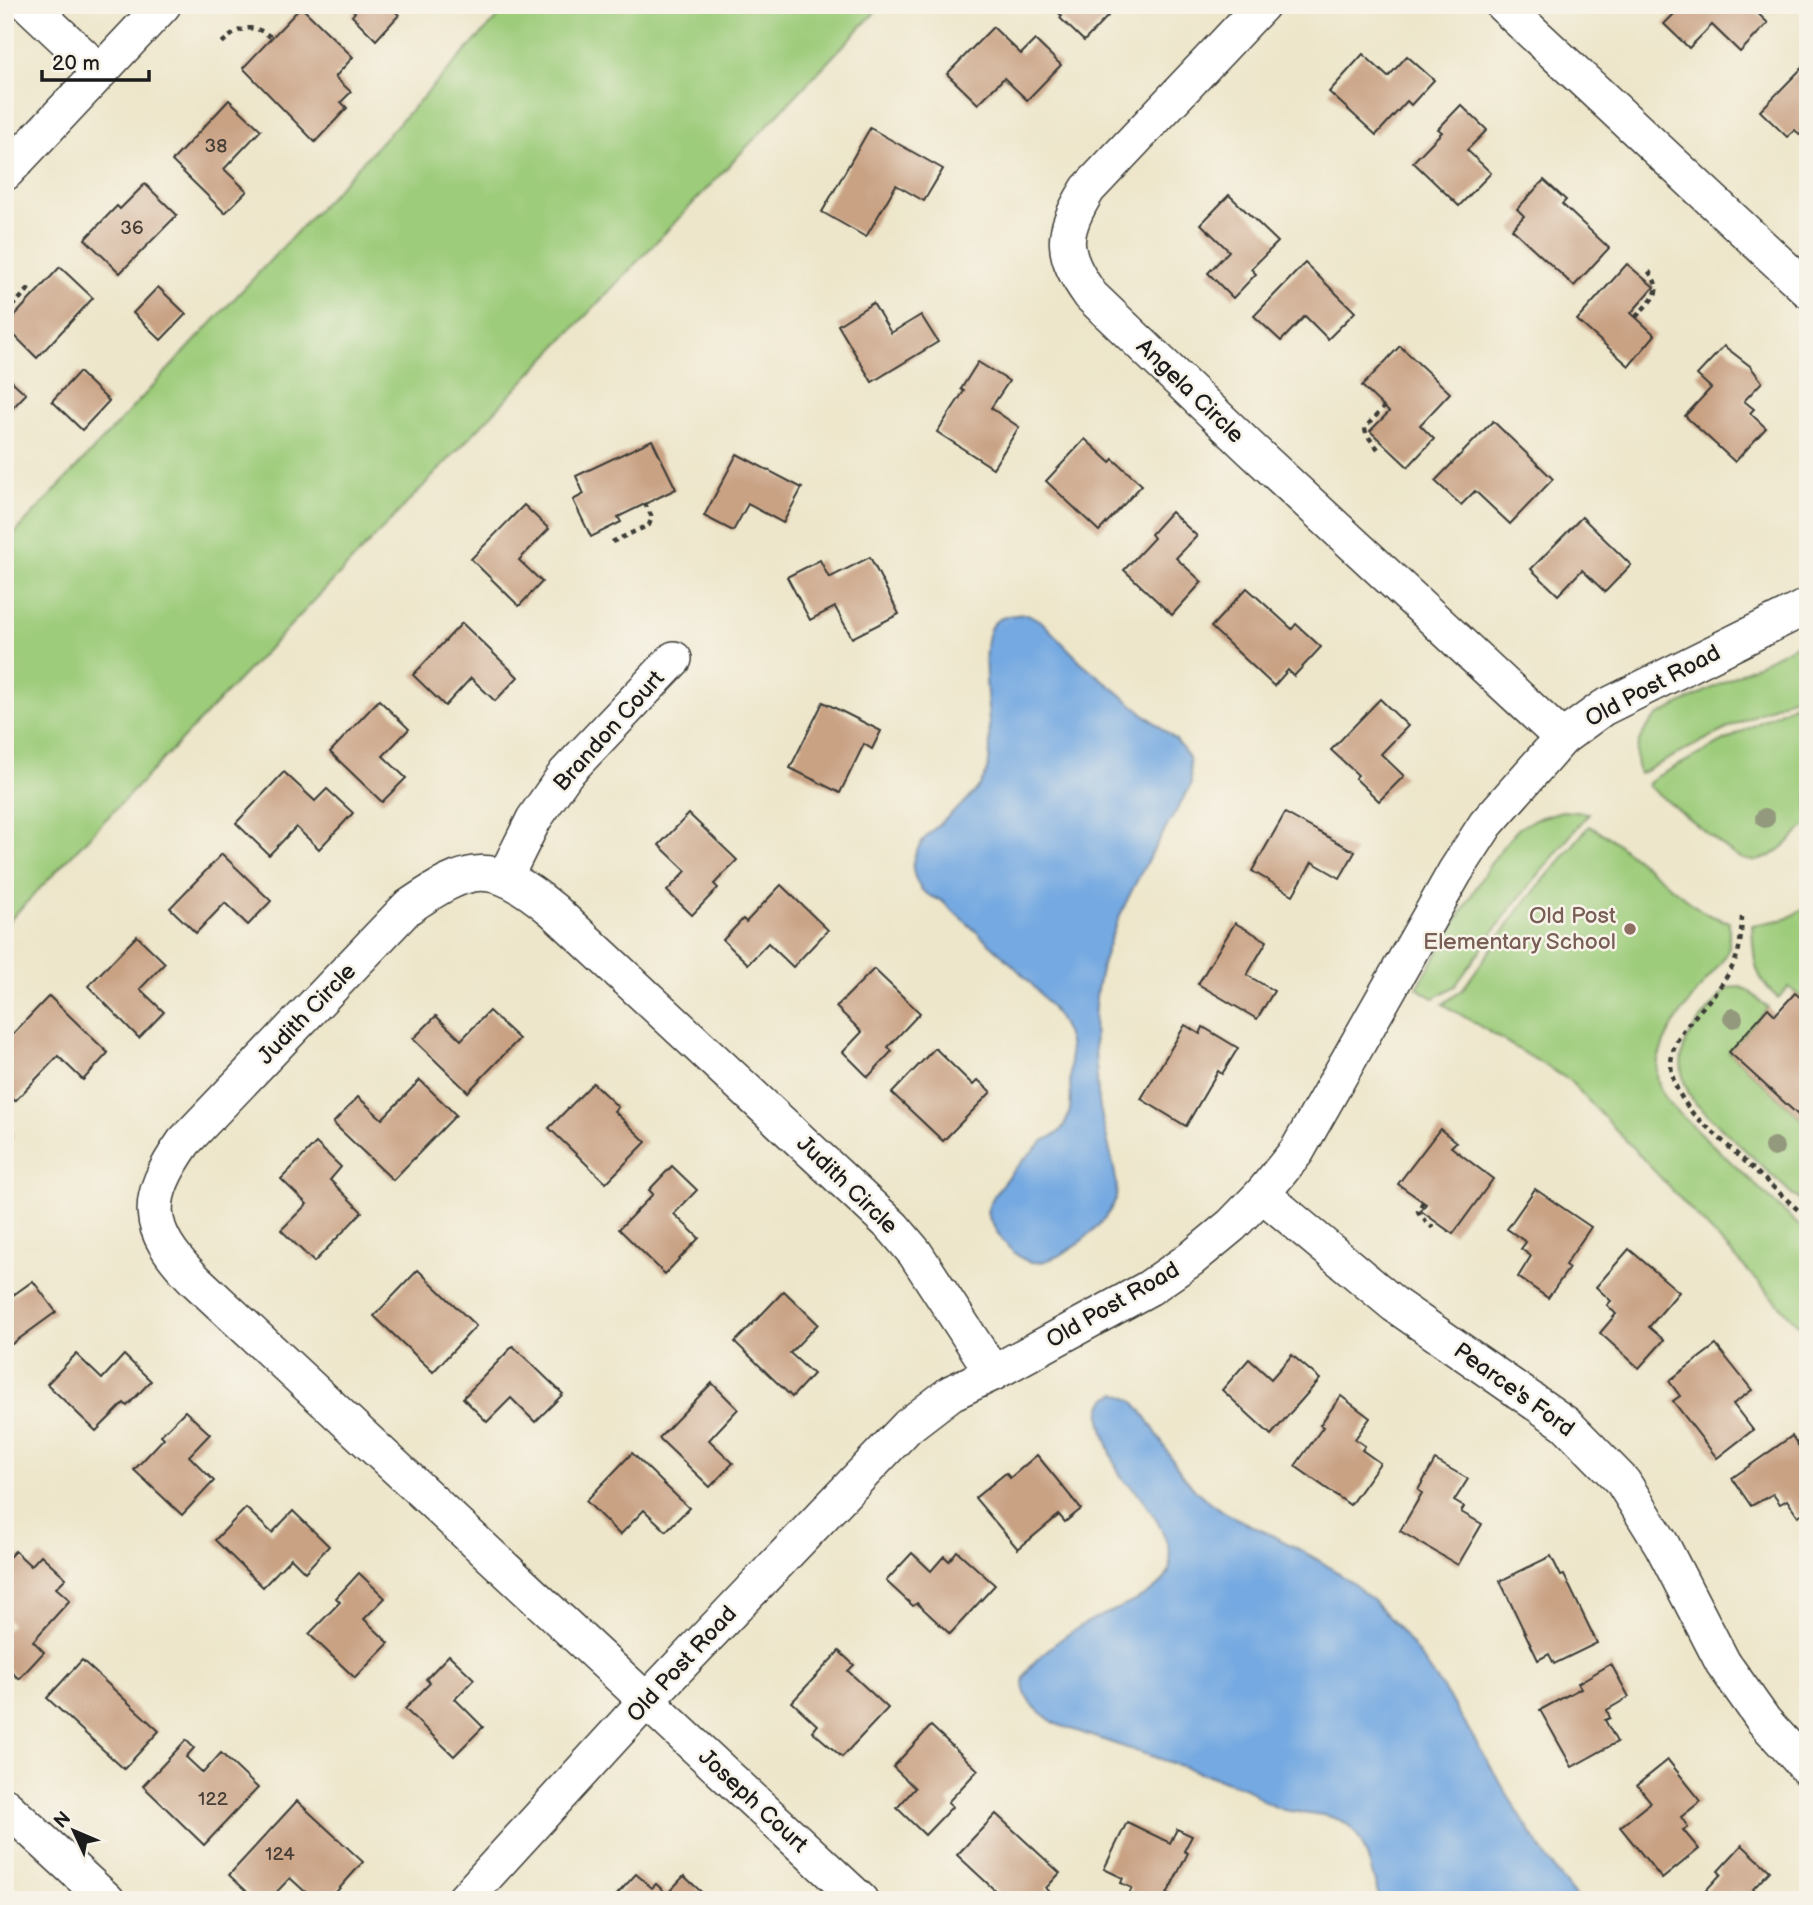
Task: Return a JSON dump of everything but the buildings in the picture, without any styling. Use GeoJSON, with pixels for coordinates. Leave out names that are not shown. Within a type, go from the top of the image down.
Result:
{"type":"FeatureCollection","features":[{"type":"Feature","properties":{"kind":"street"},"geometry":{"type":"LineString","coordinates":[[29,5],[99,71]]}},
{"type":"Feature","properties":{"kind":"street"},"geometry":{"type":"LineString","coordinates":[[5,173],[163,5]]}},
{"type":"Feature","properties":{"kind":"street","name":"Angela Circle"},"geometry":{"type":"LineString","coordinates":[[1262,5],[1088,189],[1073,214],[1066,246],[1073,271],[1101,306],[1562,738]]}},
{"type":"Feature","properties":{"kind":"street"},"geometry":{"type":"LineString","coordinates":[[1503,5],[1808,290]]}},
{"type":"Feature","properties":{"kind":"street","name":"Old Post Road"},"geometry":{"type":"LineString","coordinates":[[464,1900],[645,1702],[908,1426],[951,1393],[1149,1288],[1222,1233],[1262,1195],[1297,1151],[1455,872],[1515,789],[1562,738],[1603,708],[1808,606]]}},
{"type":"Feature","properties":{"kind":"street","name":"Brandon Court"},"geometry":{"type":"LineString","coordinates":[[505,877],[534,819],[566,774],[674,659]]}},
{"type":"Feature","properties":{"kind":"street","name":"Judith Circle"},"geometry":{"type":"LineString","coordinates":[[645,1702],[194,1279],[174,1258],[159,1233],[155,1212],[156,1193],[166,1169],[184,1142],[407,908],[440,886],[465,875],[485,873],[505,877],[531,892],[893,1227],[915,1253],[992,1373]]}},
{"type":"Feature","properties":{"kind":"street","name":"Pearce's Ford"},"geometry":{"type":"LineString","coordinates":[[1262,1195],[1395,1305],[1566,1424],[1623,1482],[1662,1545],[1723,1663],[1764,1721],[1808,1769]]}},
{"type":"Feature","properties":{"kind":"street","name":"Joseph Court"},"geometry":{"type":"LineString","coordinates":[[645,1702],[860,1900]]}},
{"type":"Feature","properties":{"kind":"street"},"geometry":{"type":"LineString","coordinates":[[5,1806],[107,1900]]}},
{"type":"Feature","properties":{"kind":"path"},"geometry":{"type":"LineString","coordinates":[[222,43],[242,27],[255,27],[272,38]]}},
{"type":"Feature","properties":{"kind":"path"},"geometry":{"type":"LineString","coordinates":[[1636,317],[1658,292],[1658,285],[1647,269]]}},
{"type":"Feature","properties":{"kind":"path"},"geometry":{"type":"LineString","coordinates":[[5,314],[28,290],[34,296]]}},
{"type":"Feature","properties":{"kind":"path"},"geometry":{"type":"LineString","coordinates":[[1378,449],[1366,434],[1365,428],[1384,407]]}},
{"type":"Feature","properties":{"kind":"path"},"geometry":{"type":"LineString","coordinates":[[612,542],[649,525],[652,517],[645,504]]}},
{"type":"Feature","properties":{"kind":"path"},"geometry":{"type":"LineString","coordinates":[[1742,918],[1736,958],[1726,977],[1674,1043],[1672,1079],[1679,1097],[1694,1115],[1808,1219]]}},
{"type":"Feature","properties":{"kind":"path"},"geometry":{"type":"LineString","coordinates":[[1423,1202],[1418,1211],[1433,1228]]}},
{"type":"Feature","properties":{"kind":"green space"},"geometry":{"type":"Polygon","coordinates":[[[509,5],[882,5],[5,925],[5,544],[509,5]]]}},
{"type":"Feature","properties":{"kind":"green space"},"geometry":{"type":"Polygon","coordinates":[[[1808,639],[1808,690],[1640,774],[1636,758],[1639,743],[1646,728],[1657,716],[1808,639]]]}},
{"type":"Feature","properties":{"kind":"green space"},"geometry":{"type":"Polygon","coordinates":[[[1808,697],[1808,824],[1774,854],[1756,861],[1734,855],[1647,785],[1654,778],[1808,697]]]}},
{"type":"Feature","properties":{"kind":"green space"},"geometry":{"type":"Polygon","coordinates":[[[1562,811],[1589,813],[1511,908],[1455,986],[1434,998],[1417,988],[1504,845],[1518,829],[1535,819],[1562,811]]]}},
{"type":"Feature","properties":{"kind":"green space"},"geometry":{"type":"Polygon","coordinates":[[[1589,826],[1609,837],[1695,906],[1709,915],[1729,922],[1729,947],[1725,957],[1678,1017],[1660,1052],[1657,1069],[1659,1085],[1669,1104],[1808,1234],[1808,1335],[1569,1080],[1443,1004],[1462,990],[1522,906],[1589,826]]]}},
{"type":"Feature","properties":{"kind":"green space"},"geometry":{"type":"Polygon","coordinates":[[[1808,906],[1808,1004],[1789,987],[1778,998],[1763,982],[1754,957],[1752,925],[1786,919],[1808,906]]]}},
{"type":"Feature","properties":{"kind":"green space"},"geometry":{"type":"Polygon","coordinates":[[[1740,987],[1748,990],[1768,1008],[1729,1052],[1808,1124],[1808,1209],[1694,1102],[1685,1084],[1681,1069],[1682,1054],[1694,1028],[1727,988],[1740,987]]]}},
{"type":"Feature","properties":{"kind":"water"},"geometry":{"type":"Polygon","coordinates":[[[1028,614],[1042,622],[1081,662],[1176,740],[1189,757],[1191,785],[1120,915],[1109,942],[1096,997],[1094,1033],[1099,1104],[1115,1177],[1116,1197],[1112,1208],[1103,1219],[1079,1242],[1051,1259],[1038,1262],[1027,1261],[1014,1253],[987,1213],[995,1194],[1010,1175],[1042,1142],[1060,1131],[1067,1119],[1071,1101],[1069,1043],[1063,1026],[1034,987],[942,901],[923,891],[915,877],[913,865],[918,849],[926,837],[962,805],[982,781],[990,753],[986,670],[988,635],[993,624],[1000,619],[1028,614]]]}},
{"type":"Feature","properties":{"kind":"water"},"geometry":{"type":"Polygon","coordinates":[[[1117,1393],[1136,1404],[1181,1473],[1207,1500],[1230,1515],[1327,1565],[1356,1586],[1382,1610],[1436,1678],[1528,1828],[1578,1900],[1380,1900],[1360,1839],[1341,1821],[1279,1808],[1246,1788],[1056,1724],[1035,1707],[1027,1697],[1023,1684],[1030,1667],[1038,1658],[1086,1623],[1153,1590],[1168,1574],[1170,1554],[1167,1543],[1150,1510],[1138,1493],[1122,1478],[1105,1435],[1102,1408],[1107,1398],[1117,1393]]]}},
{"type":"Feature","properties":{"kind":"place","name":"Old Post Elementary School"},"geometry":{"type":"Point","coordinates":[1630,929]}}]}
